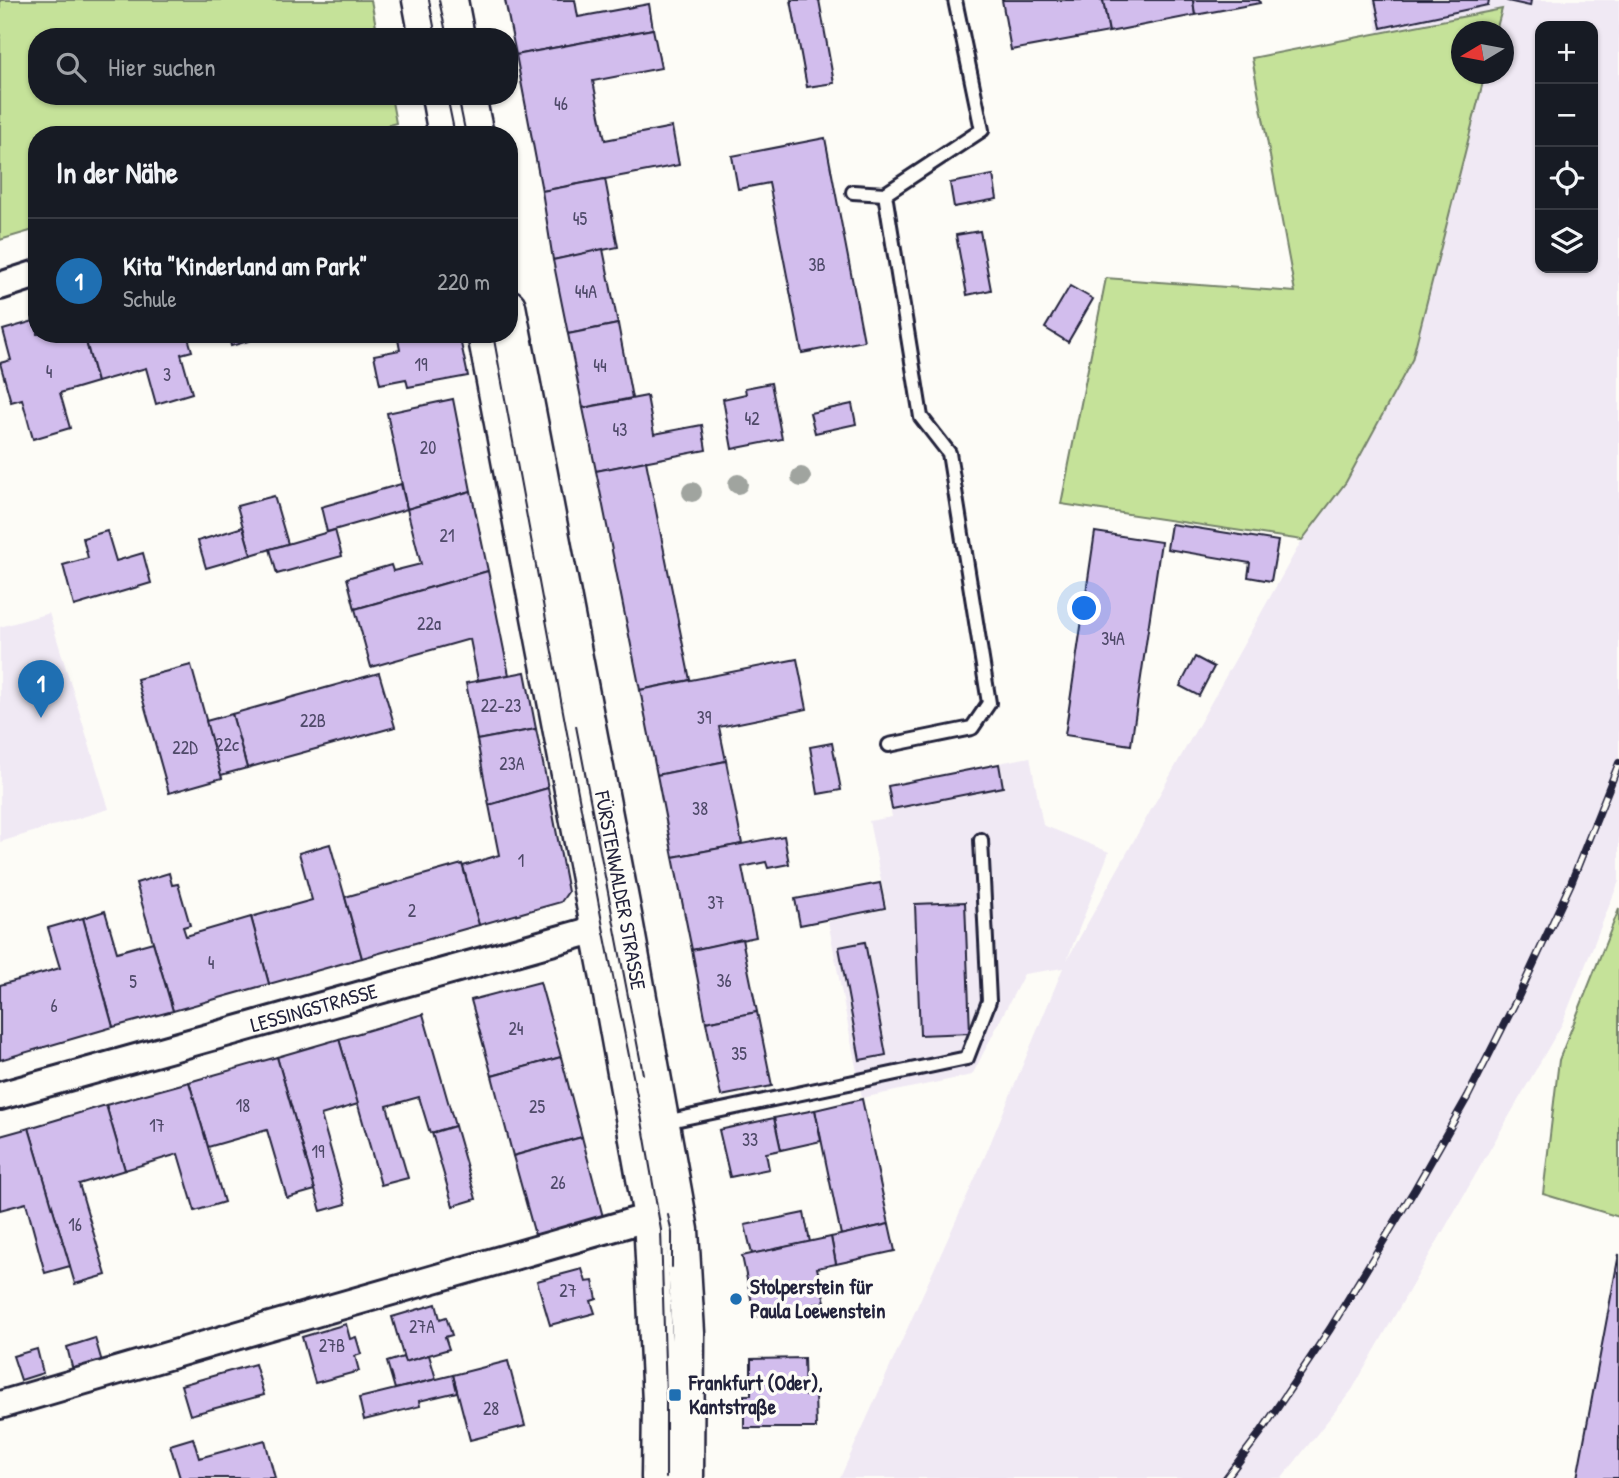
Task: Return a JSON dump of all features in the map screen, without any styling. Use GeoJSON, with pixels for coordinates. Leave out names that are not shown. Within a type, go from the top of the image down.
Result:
{"type":"FeatureCollection","features":[{"type":"Feature","properties":{"kind":"street"},"geometry":{"type":"LineString","coordinates":[[419,0],[424,28]]}},
{"type":"Feature","properties":{"kind":"street"},"geometry":{"type":"LineString","coordinates":[[450,0],[456,28]]}},
{"type":"Feature","properties":{"kind":"street"},"geometry":{"type":"LineString","coordinates":[[440,105],[443,126]]}},
{"type":"Feature","properties":{"kind":"street"},"geometry":{"type":"LineString","coordinates":[[471,105],[475,126]]}},
{"type":"Feature","properties":{"kind":"street"},"geometry":{"type":"LineString","coordinates":[[0,286],[28,278]]}},
{"type":"Feature","properties":{"kind":"street","name":"FÜRSTENWALDER STRASSE"},"geometry":{"type":"LineString","coordinates":[[486,343],[612,925],[663,1122],[682,1230],[688,1333],[687,1478]]}},
{"type":"Feature","properties":{"kind":"street","name":"FÜRSTENWALDER STRASSE"},"geometry":{"type":"LineString","coordinates":[[515,343],[612,925],[650,1217],[659,1402],[658,1478]]}},
{"type":"Feature","properties":{"kind":"street","name":"LESSINGSTRASSE"},"geometry":{"type":"LineString","coordinates":[[0,1096],[612,925]]}},
{"type":"Feature","properties":{"kind":"street"},"geometry":{"type":"LineString","coordinates":[[0,1405],[650,1217]]}},
{"type":"Feature","properties":{"kind":"lane"},"geometry":{"type":"LineString","coordinates":[[853,192],[885,194],[982,130],[956,0]]}},
{"type":"Feature","properties":{"kind":"lane"},"geometry":{"type":"LineString","coordinates":[[885,194],[921,417],[949,453],[989,703],[972,728],[890,745]]}},
{"type":"Feature","properties":{"kind":"lane"},"geometry":{"type":"LineString","coordinates":[[663,1122],[967,1058],[989,1001],[981,840]]}},
{"type":"Feature","properties":{"kind":"shaded area"},"geometry":{"type":"Polygon","coordinates":[[[1372,0],[1619,0],[1619,881],[1562,1024],[1352,1390],[1282,1478],[840,1478],[985,1156],[1063,968],[1024,974],[972,1075],[862,1098],[828,921],[887,909],[869,821],[892,817],[886,785],[1030,757],[1043,825],[1109,852],[1067,960],[1302,540],[1346,482],[1412,360],[1482,84],[1514,84],[1514,21],[1499,21],[1502,9],[1378,32],[1372,0]]]}},
{"type":"Feature","properties":{"kind":"shaded area"},"geometry":{"type":"Polygon","coordinates":[[[49,613],[109,809],[0,842],[0,627],[49,613]]]}},
{"type":"Feature","properties":{"kind":"green space"},"geometry":{"type":"Polygon","coordinates":[[[0,0],[371,0],[376,28],[28,28],[28,105],[393,105],[396,123],[386,126],[28,126],[28,232],[0,240],[0,0]]]}},
{"type":"Feature","properties":{"kind":"green space"},"geometry":{"type":"Polygon","coordinates":[[[1502,9],[1499,21],[1451,21],[1451,84],[1482,84],[1412,360],[1346,482],[1302,540],[1061,504],[1106,278],[1295,292],[1252,58],[1502,9]]]}},
{"type":"Feature","properties":{"kind":"green space"},"geometry":{"type":"Polygon","coordinates":[[[1619,909],[1619,1217],[1543,1194],[1559,1060],[1619,909]]]}},
{"type":"Feature","properties":{"kind":"building"},"geometry":{"type":"Polygon","coordinates":[[[505,0],[575,0],[578,17],[649,4],[653,29],[518,55],[518,28],[511,28],[505,0]]]}},
{"type":"Feature","properties":{"kind":"building"},"geometry":{"type":"Polygon","coordinates":[[[791,0],[819,0],[834,83],[807,87],[791,0]]]}},
{"type":"Feature","properties":{"kind":"building"},"geometry":{"type":"Polygon","coordinates":[[[1002,0],[1103,0],[1109,32],[1011,50],[1002,0]]]}},
{"type":"Feature","properties":{"kind":"building"},"geometry":{"type":"Polygon","coordinates":[[[1103,0],[1193,0],[1195,15],[1109,32],[1103,0]]]}},
{"type":"Feature","properties":{"kind":"building"},"geometry":{"type":"Polygon","coordinates":[[[1193,0],[1259,0],[1260,3],[1195,15],[1193,0]]]}},
{"type":"Feature","properties":{"kind":"building"},"geometry":{"type":"Polygon","coordinates":[[[1375,0],[1489,0],[1488,5],[1381,28],[1375,0]]]}},
{"type":"Feature","properties":{"kind":"building"},"geometry":{"type":"Polygon","coordinates":[[[1507,0],[1531,0],[1530,6],[1507,0]]]}},
{"type":"Feature","properties":{"kind":"building"},"geometry":{"type":"Polygon","coordinates":[[[653,29],[661,68],[593,81],[605,140],[672,127],[679,165],[542,191],[518,55],[653,29]]]}},
{"type":"Feature","properties":{"kind":"building"},"geometry":{"type":"Polygon","coordinates":[[[825,138],[864,341],[802,353],[769,183],[738,189],[732,156],[825,138]]]}},
{"type":"Feature","properties":{"kind":"building"},"geometry":{"type":"Polygon","coordinates":[[[993,175],[997,199],[954,207],[950,183],[993,175]]]}},
{"type":"Feature","properties":{"kind":"building"},"geometry":{"type":"Polygon","coordinates":[[[605,179],[618,247],[553,260],[542,191],[605,179]]]}},
{"type":"Feature","properties":{"kind":"building"},"geometry":{"type":"Polygon","coordinates":[[[980,231],[991,290],[967,295],[956,235],[980,231]]]}},
{"type":"Feature","properties":{"kind":"building"},"geometry":{"type":"Polygon","coordinates":[[[603,249],[618,324],[568,334],[553,260],[603,249]]]}},
{"type":"Feature","properties":{"kind":"building"},"geometry":{"type":"Polygon","coordinates":[[[1070,286],[1093,299],[1068,342],[1045,328],[1070,286]]]}},
{"type":"Feature","properties":{"kind":"building"},"geometry":{"type":"Polygon","coordinates":[[[28,323],[28,343],[86,343],[97,382],[60,393],[70,428],[33,439],[22,399],[11,402],[0,363],[11,360],[3,330],[28,323]]]}},
{"type":"Feature","properties":{"kind":"building"},"geometry":{"type":"Polygon","coordinates":[[[618,324],[632,398],[583,408],[568,334],[618,324]]]}},
{"type":"Feature","properties":{"kind":"building"},"geometry":{"type":"Polygon","coordinates":[[[86,343],[190,343],[192,351],[181,354],[192,393],[156,404],[146,368],[97,382],[86,343]]]}},
{"type":"Feature","properties":{"kind":"building"},"geometry":{"type":"Polygon","coordinates":[[[399,343],[461,343],[468,376],[408,387],[406,379],[380,384],[374,355],[400,350],[399,343]]]}},
{"type":"Feature","properties":{"kind":"building"},"geometry":{"type":"Polygon","coordinates":[[[771,383],[782,439],[732,449],[723,399],[746,394],[745,388],[771,383]]]}},
{"type":"Feature","properties":{"kind":"building"},"geometry":{"type":"Polygon","coordinates":[[[647,396],[654,434],[702,425],[706,450],[596,471],[583,408],[647,396]]]}},
{"type":"Feature","properties":{"kind":"building"},"geometry":{"type":"Polygon","coordinates":[[[453,399],[471,491],[407,509],[387,413],[453,399]]]}},
{"type":"Feature","properties":{"kind":"building"},"geometry":{"type":"Polygon","coordinates":[[[852,404],[856,424],[815,433],[810,413],[852,404]]]}},
{"type":"Feature","properties":{"kind":"building"},"geometry":{"type":"Polygon","coordinates":[[[646,461],[690,680],[640,690],[596,471],[646,461]]]}},
{"type":"Feature","properties":{"kind":"building"},"geometry":{"type":"Polygon","coordinates":[[[401,484],[407,509],[327,532],[321,507],[401,484]]]}},
{"type":"Feature","properties":{"kind":"building"},"geometry":{"type":"Polygon","coordinates":[[[471,491],[488,571],[355,609],[347,578],[391,565],[393,571],[421,564],[407,509],[471,491]]]}},
{"type":"Feature","properties":{"kind":"building"},"geometry":{"type":"Polygon","coordinates":[[[274,496],[288,544],[251,555],[237,506],[274,496]]]}},
{"type":"Feature","properties":{"kind":"building"},"geometry":{"type":"Polygon","coordinates":[[[1171,524],[1278,541],[1271,581],[1248,577],[1250,563],[1167,549],[1171,524]]]}},
{"type":"Feature","properties":{"kind":"building"},"geometry":{"type":"Polygon","coordinates":[[[243,527],[251,555],[206,568],[198,541],[243,527]]]}},
{"type":"Feature","properties":{"kind":"building"},"geometry":{"type":"Polygon","coordinates":[[[335,530],[342,556],[277,574],[270,549],[335,530]]]}},
{"type":"Feature","properties":{"kind":"building"},"geometry":{"type":"Polygon","coordinates":[[[107,531],[116,561],[143,553],[151,583],[74,606],[63,565],[88,558],[83,538],[107,531]]]}},
{"type":"Feature","properties":{"kind":"building"},"geometry":{"type":"Polygon","coordinates":[[[1095,532],[1161,542],[1131,745],[1065,735],[1095,532]]]}},
{"type":"Feature","properties":{"kind":"building"},"geometry":{"type":"Polygon","coordinates":[[[488,571],[509,675],[478,680],[470,639],[371,667],[355,609],[488,571]]]}},
{"type":"Feature","properties":{"kind":"building"},"geometry":{"type":"Polygon","coordinates":[[[1195,657],[1214,667],[1199,696],[1180,686],[1195,657]]]}},
{"type":"Feature","properties":{"kind":"building"},"geometry":{"type":"Polygon","coordinates":[[[797,659],[807,709],[719,727],[726,761],[657,775],[640,690],[797,659]]]}},
{"type":"Feature","properties":{"kind":"building"},"geometry":{"type":"Polygon","coordinates":[[[191,665],[222,778],[169,793],[137,679],[191,665]]]}},
{"type":"Feature","properties":{"kind":"building"},"geometry":{"type":"Polygon","coordinates":[[[525,672],[536,729],[477,740],[466,683],[525,672]]]}},
{"type":"Feature","properties":{"kind":"building"},"geometry":{"type":"Polygon","coordinates":[[[379,673],[395,727],[247,768],[232,714],[379,673]]]}},
{"type":"Feature","properties":{"kind":"building"},"geometry":{"type":"Polygon","coordinates":[[[232,714],[247,768],[221,775],[206,721],[232,714]]]}},
{"type":"Feature","properties":{"kind":"building"},"geometry":{"type":"Polygon","coordinates":[[[536,729],[548,788],[489,805],[477,740],[536,729]]]}},
{"type":"Feature","properties":{"kind":"building"},"geometry":{"type":"Polygon","coordinates":[[[832,743],[841,790],[818,794],[810,747],[832,743]]]}},
{"type":"Feature","properties":{"kind":"building"},"geometry":{"type":"Polygon","coordinates":[[[726,761],[742,844],[673,857],[657,775],[726,761]]]}},
{"type":"Feature","properties":{"kind":"building"},"geometry":{"type":"Polygon","coordinates":[[[999,764],[1003,787],[892,809],[888,786],[999,764]]]}},
{"type":"Feature","properties":{"kind":"building"},"geometry":{"type":"Polygon","coordinates":[[[548,788],[568,892],[561,902],[479,925],[463,866],[499,855],[489,805],[548,788]]]}},
{"type":"Feature","properties":{"kind":"building"},"geometry":{"type":"Polygon","coordinates":[[[784,836],[789,864],[768,868],[766,862],[742,867],[756,937],[692,950],[673,857],[784,836]]]}},
{"type":"Feature","properties":{"kind":"building"},"geometry":{"type":"Polygon","coordinates":[[[330,844],[362,958],[269,984],[251,917],[312,900],[299,853],[330,844]]]}},
{"type":"Feature","properties":{"kind":"building"},"geometry":{"type":"Polygon","coordinates":[[[462,864],[479,925],[362,958],[345,897],[462,864]]]}},
{"type":"Feature","properties":{"kind":"building"},"geometry":{"type":"Polygon","coordinates":[[[169,873],[172,885],[178,884],[190,925],[183,927],[186,936],[251,917],[269,984],[173,1011],[136,883],[169,873]]]}},
{"type":"Feature","properties":{"kind":"building"},"geometry":{"type":"Polygon","coordinates":[[[880,883],[885,908],[800,925],[795,899],[880,883]]]}},
{"type":"Feature","properties":{"kind":"building"},"geometry":{"type":"Polygon","coordinates":[[[965,902],[970,1033],[920,1035],[915,904],[965,902]]]}},
{"type":"Feature","properties":{"kind":"building"},"geometry":{"type":"Polygon","coordinates":[[[105,911],[117,952],[153,942],[173,1011],[113,1027],[83,918],[105,911]]]}},
{"type":"Feature","properties":{"kind":"building"},"geometry":{"type":"Polygon","coordinates":[[[83,918],[113,1027],[0,1060],[0,985],[60,968],[48,928],[83,918]]]}},
{"type":"Feature","properties":{"kind":"building"},"geometry":{"type":"Polygon","coordinates":[[[742,939],[757,1012],[706,1022],[692,950],[742,939]]]}},
{"type":"Feature","properties":{"kind":"building"},"geometry":{"type":"Polygon","coordinates":[[[865,942],[886,1055],[860,1060],[839,947],[865,942]]]}},
{"type":"Feature","properties":{"kind":"building"},"geometry":{"type":"Polygon","coordinates":[[[540,982],[561,1057],[492,1076],[471,1000],[540,982]]]}},
{"type":"Feature","properties":{"kind":"building"},"geometry":{"type":"Polygon","coordinates":[[[757,1012],[772,1086],[721,1096],[706,1022],[757,1012]]]}},
{"type":"Feature","properties":{"kind":"building"},"geometry":{"type":"Polygon","coordinates":[[[423,1014],[455,1126],[430,1133],[419,1097],[387,1106],[408,1178],[381,1185],[339,1039],[423,1014]]]}},
{"type":"Feature","properties":{"kind":"building"},"geometry":{"type":"Polygon","coordinates":[[[339,1039],[358,1104],[321,1115],[346,1204],[321,1211],[277,1057],[339,1039]]]}},
{"type":"Feature","properties":{"kind":"building"},"geometry":{"type":"Polygon","coordinates":[[[277,1057],[315,1190],[287,1198],[267,1130],[208,1147],[189,1082],[277,1057]]]}},
{"type":"Feature","properties":{"kind":"building"},"geometry":{"type":"Polygon","coordinates":[[[561,1057],[582,1137],[513,1156],[492,1076],[561,1057]]]}},
{"type":"Feature","properties":{"kind":"building"},"geometry":{"type":"Polygon","coordinates":[[[189,1082],[224,1202],[195,1211],[178,1154],[125,1170],[106,1105],[189,1082]]]}},
{"type":"Feature","properties":{"kind":"building"},"geometry":{"type":"Polygon","coordinates":[[[862,1099],[889,1224],[841,1235],[815,1110],[862,1099]]]}},
{"type":"Feature","properties":{"kind":"building"},"geometry":{"type":"Polygon","coordinates":[[[106,1105],[125,1170],[79,1184],[106,1275],[75,1284],[29,1128],[106,1105]]]}},
{"type":"Feature","properties":{"kind":"building"},"geometry":{"type":"Polygon","coordinates":[[[815,1110],[821,1141],[781,1150],[774,1118],[815,1110]]]}},
{"type":"Feature","properties":{"kind":"building"},"geometry":{"type":"Polygon","coordinates":[[[774,1118],[781,1150],[766,1153],[769,1169],[730,1177],[719,1130],[774,1118]]]}},
{"type":"Feature","properties":{"kind":"building"},"geometry":{"type":"Polygon","coordinates":[[[455,1126],[476,1199],[453,1206],[432,1133],[455,1126]]]}},
{"type":"Feature","properties":{"kind":"building"},"geometry":{"type":"Polygon","coordinates":[[[29,1128],[70,1266],[45,1273],[26,1203],[0,1210],[0,1136],[29,1128]]]}},
{"type":"Feature","properties":{"kind":"building"},"geometry":{"type":"Polygon","coordinates":[[[582,1137],[603,1217],[535,1235],[513,1156],[582,1137]]]}},
{"type":"Feature","properties":{"kind":"building"},"geometry":{"type":"Polygon","coordinates":[[[804,1213],[810,1242],[752,1254],[745,1225],[804,1213]]]}},
{"type":"Feature","properties":{"kind":"building"},"geometry":{"type":"Polygon","coordinates":[[[889,1224],[895,1251],[836,1264],[831,1237],[889,1224]]]}},
{"type":"Feature","properties":{"kind":"building"},"geometry":{"type":"Polygon","coordinates":[[[831,1237],[836,1264],[817,1268],[825,1302],[755,1317],[742,1256],[831,1237]]]}},
{"type":"Feature","properties":{"kind":"building"},"geometry":{"type":"Polygon","coordinates":[[[1619,1254],[1619,1478],[1577,1478],[1619,1254]]]}},
{"type":"Feature","properties":{"kind":"building"},"geometry":{"type":"Polygon","coordinates":[[[582,1269],[586,1282],[593,1281],[597,1299],[591,1301],[595,1313],[550,1325],[537,1281],[582,1269]]]}},
{"type":"Feature","properties":{"kind":"building"},"geometry":{"type":"Polygon","coordinates":[[[436,1304],[440,1319],[446,1317],[452,1335],[445,1337],[449,1349],[405,1362],[392,1317],[436,1304]]]}},
{"type":"Feature","properties":{"kind":"building"},"geometry":{"type":"Polygon","coordinates":[[[346,1324],[350,1339],[356,1337],[361,1354],[355,1356],[359,1371],[315,1383],[302,1337],[346,1324]]]}},
{"type":"Feature","properties":{"kind":"building"},"geometry":{"type":"Polygon","coordinates":[[[95,1338],[102,1362],[73,1371],[67,1347],[95,1338]]]}},
{"type":"Feature","properties":{"kind":"building"},"geometry":{"type":"Polygon","coordinates":[[[37,1349],[43,1373],[21,1380],[13,1356],[37,1349]]]}},
{"type":"Feature","properties":{"kind":"building"},"geometry":{"type":"Polygon","coordinates":[[[429,1355],[436,1379],[395,1389],[387,1362],[403,1357],[405,1362],[429,1355]]]}},
{"type":"Feature","properties":{"kind":"building"},"geometry":{"type":"Polygon","coordinates":[[[804,1358],[805,1396],[815,1395],[816,1428],[744,1428],[744,1395],[751,1395],[751,1359],[804,1358]]]}},
{"type":"Feature","properties":{"kind":"building"},"geometry":{"type":"Polygon","coordinates":[[[508,1361],[525,1426],[470,1440],[453,1375],[508,1361]]]}},
{"type":"Feature","properties":{"kind":"building"},"geometry":{"type":"Polygon","coordinates":[[[255,1364],[264,1395],[190,1415],[181,1385],[255,1364]]]}},
{"type":"Feature","properties":{"kind":"building"},"geometry":{"type":"Polygon","coordinates":[[[453,1375],[457,1392],[419,1401],[420,1406],[364,1420],[359,1398],[453,1375]]]}},
{"type":"Feature","properties":{"kind":"building"},"geometry":{"type":"Polygon","coordinates":[[[193,1438],[199,1458],[265,1440],[275,1478],[180,1478],[170,1445],[193,1438]]]}},
{"type":"Feature","properties":{"kind":"tram line"},"geometry":{"type":"LineString","coordinates":[[429,0],[434,28]]}},
{"type":"Feature","properties":{"kind":"tram line"},"geometry":{"type":"LineString","coordinates":[[439,0],[445,28]]}},
{"type":"Feature","properties":{"kind":"tram line"},"geometry":{"type":"LineString","coordinates":[[449,105],[453,126]]}},
{"type":"Feature","properties":{"kind":"tram line"},"geometry":{"type":"LineString","coordinates":[[460,105],[464,126]]}},
{"type":"Feature","properties":{"kind":"tram line"},"geometry":{"type":"LineString","coordinates":[[495,343],[661,1230],[666,1478]]}},
{"type":"Feature","properties":{"kind":"tram line"},"geometry":{"type":"LineString","coordinates":[[576,726],[643,1074]]}},
{"type":"Feature","properties":{"kind":"tram line"},"geometry":{"type":"LineString","coordinates":[[668,1215],[672,1233],[672,1267]]}},
{"type":"Feature","properties":{"kind":"railway"},"geometry":{"type":"LineString","coordinates":[[1226,1478],[1261,1432],[1330,1329],[1468,1096],[1571,883],[1619,763]]}},
{"type":"Feature","properties":{"kind":"place","name":"Kita \"Kinderland am Park\""},"geometry":{"type":"Point","coordinates":[41,718]}},
{"type":"Feature","properties":{"kind":"place","name":"Stolperstein für Paula Loewenstein"},"geometry":{"type":"Point","coordinates":[736,1299]}},
{"type":"Feature","properties":{"kind":"place","name":"Frankfurt (Oder), Kantstraße"},"geometry":{"type":"Point","coordinates":[675,1395]}}]}
